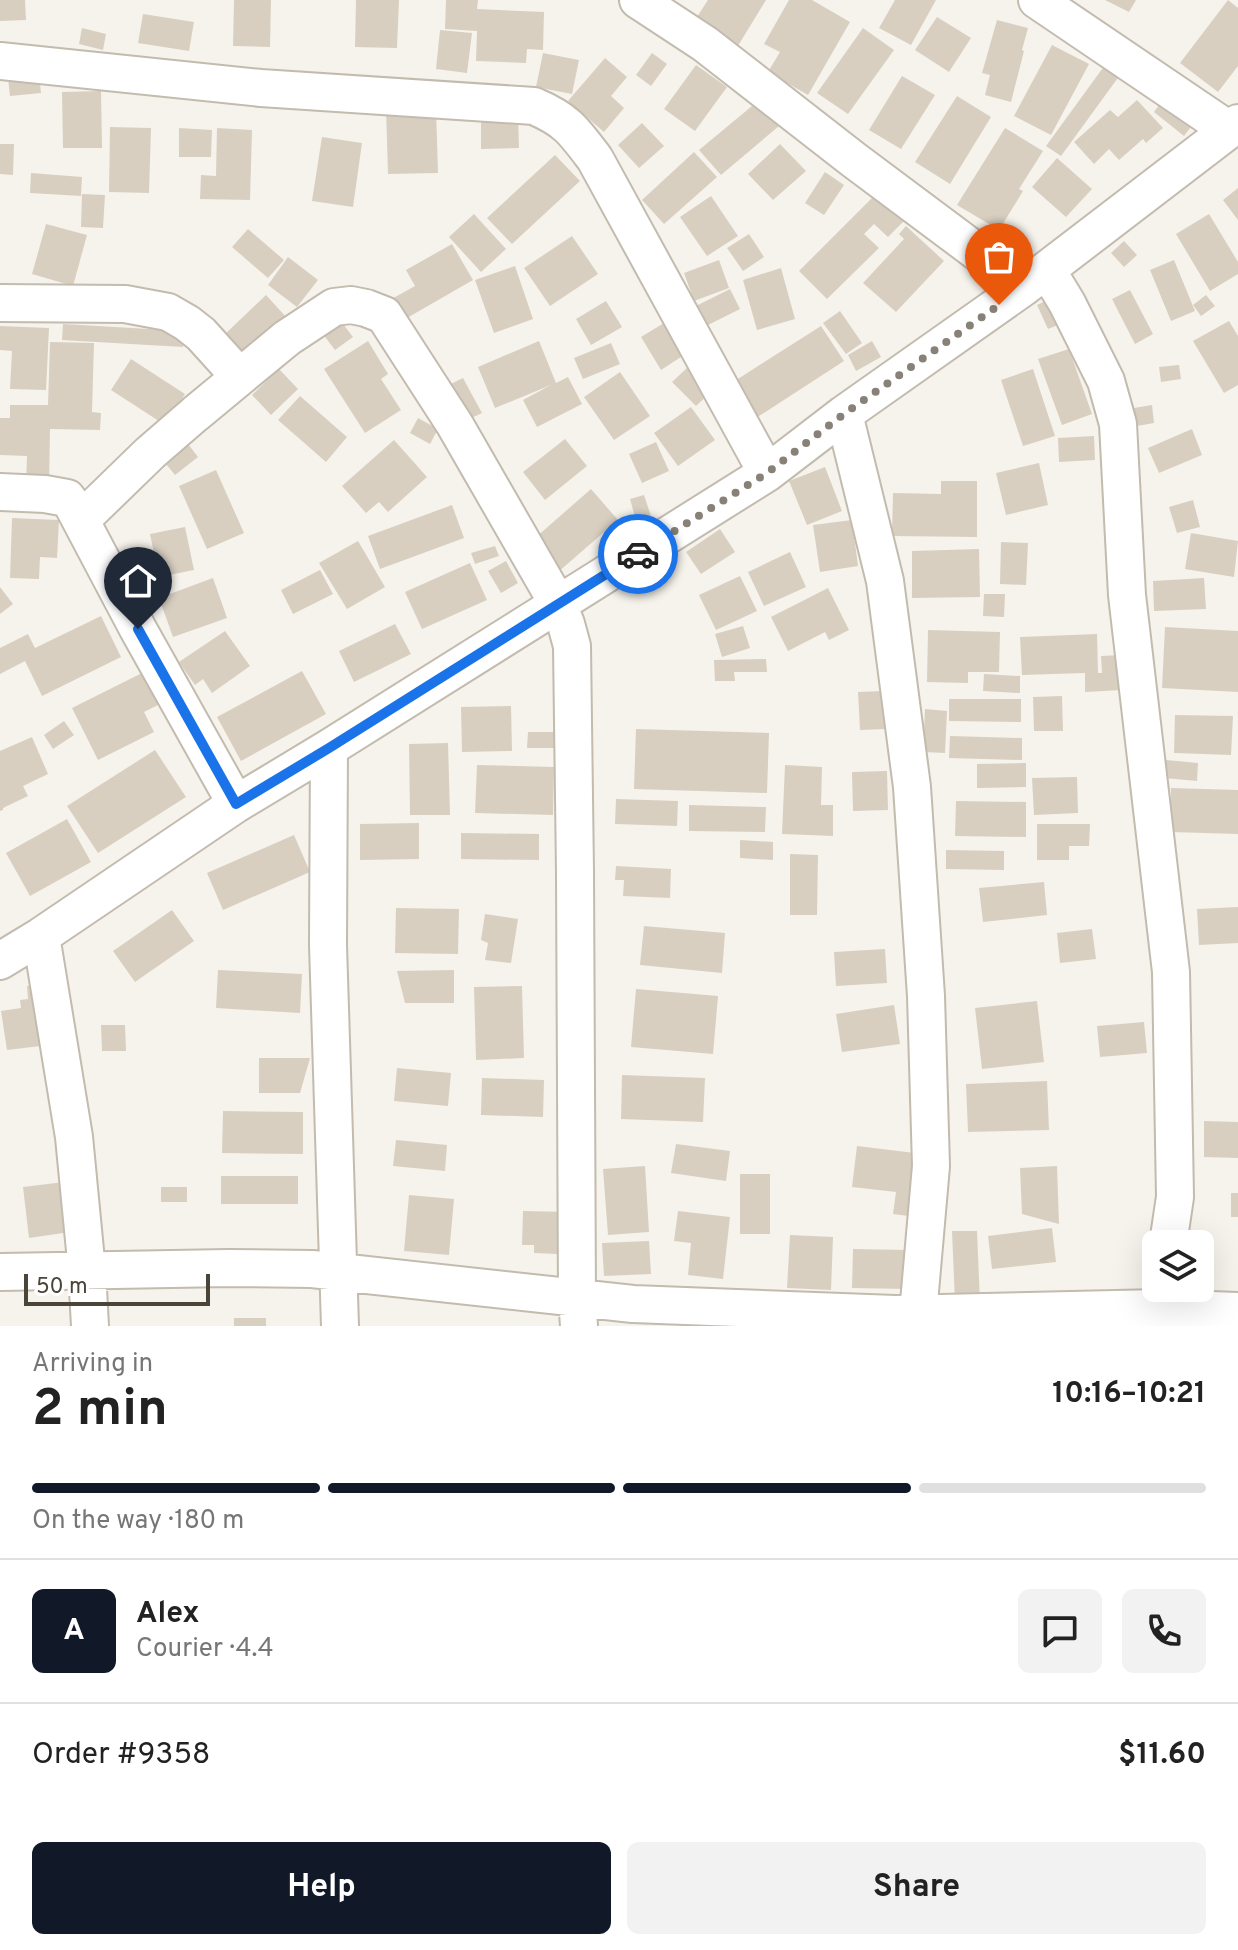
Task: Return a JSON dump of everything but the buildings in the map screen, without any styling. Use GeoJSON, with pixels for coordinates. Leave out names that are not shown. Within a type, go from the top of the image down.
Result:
{"type":"FeatureCollection","features":[{"type":"Feature","properties":{"kind":"street"},"geometry":{"type":"LineString","coordinates":[[638,0],[705,44],[854,160],[1036,278],[1067,303],[1106,381],[1118,424],[1127,595],[1171,972],[1175,1197],[1170,1230]]}},
{"type":"Feature","properties":{"kind":"street"},"geometry":{"type":"LineString","coordinates":[[0,961],[236,804],[767,473],[844,414],[1036,278],[1234,127],[1037,0]]}},
{"type":"Feature","properties":{"kind":"street"},"geometry":{"type":"LineString","coordinates":[[0,61],[261,88],[534,106],[554,114],[571,128],[595,159],[767,473]]}},
{"type":"Feature","properties":{"kind":"street"},"geometry":{"type":"LineString","coordinates":[[0,303],[125,304],[168,312],[201,334],[239,376]]}},
{"type":"Feature","properties":{"kind":"street"},"geometry":{"type":"LineString","coordinates":[[81,520],[150,453],[239,376],[287,338],[334,307],[351,305],[384,315],[455,425],[558,604],[572,646],[578,1312]]}},
{"type":"Feature","properties":{"kind":"street"},"geometry":{"type":"LineString","coordinates":[[844,414],[885,581],[912,787],[926,996],[931,1166],[902,1318]]}},
{"type":"Feature","properties":{"kind":"street"},"geometry":{"type":"LineString","coordinates":[[0,492],[67,498],[236,804]]}},
{"type":"Feature","properties":{"kind":"street"},"geometry":{"type":"LineString","coordinates":[[329,748],[328,945],[340,1326]]}},
{"type":"Feature","properties":{"kind":"street"},"geometry":{"type":"LineString","coordinates":[[41,936],[74,1137],[90,1326]]}},
{"type":"Feature","properties":{"kind":"street"},"geometry":{"type":"LineString","coordinates":[[0,1272],[312,1269],[578,1312],[633,1304],[902,1318],[1160,1307],[1238,1311]]}},
{"type":"Feature","properties":{"kind":"way so far"},"geometry":{"type":"LineString","coordinates":[[638,554],[767,473],[844,414],[999,305]]}},
{"type":"Feature","properties":{"kind":"route"},"geometry":{"type":"LineString","coordinates":[[138,629],[236,804],[638,554]]}}]}
